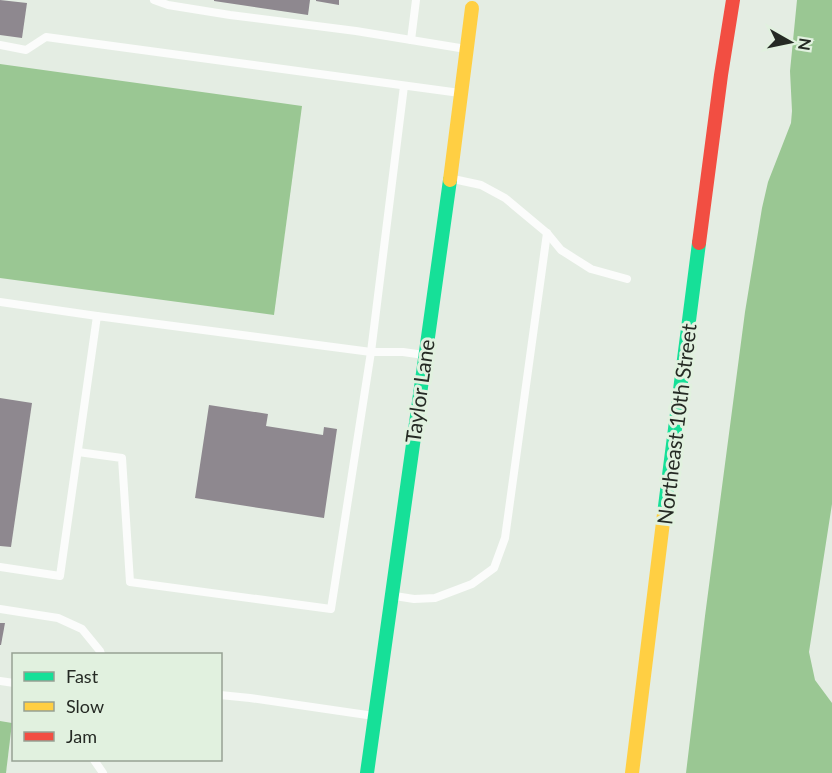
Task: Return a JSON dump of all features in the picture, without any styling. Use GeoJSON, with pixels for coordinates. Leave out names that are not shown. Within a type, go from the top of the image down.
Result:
{"type":"FeatureCollection","features":[{"type":"Feature","properties":{"kind":"street","name":"Northeast 10th Street"},"geometry":{"type":"LineString","coordinates":[[721,75],[727,0]]}},
{"type":"Feature","properties":{"kind":"street","name":"Northeast 10th Street"},"geometry":{"type":"LineString","coordinates":[[632,773],[721,75],[733,0]]}},
{"type":"Feature","properties":{"kind":"street","name":"Taylor Lane"},"geometry":{"type":"LineString","coordinates":[[367,773],[472,8]]}},
{"type":"Feature","properties":{"kind":"lane"},"geometry":{"type":"LineString","coordinates":[[154,0],[168,5],[230,15],[356,31],[466,49]]}},
{"type":"Feature","properties":{"kind":"lane"},"geometry":{"type":"LineString","coordinates":[[411,40],[417,0]]}},
{"type":"Feature","properties":{"kind":"lane"},"geometry":{"type":"LineString","coordinates":[[0,45],[26,50],[46,37],[460,93]]}},
{"type":"Feature","properties":{"kind":"lane"},"geometry":{"type":"LineString","coordinates":[[78,452],[122,458],[130,582],[331,609],[371,352],[404,86]]}},
{"type":"Feature","properties":{"kind":"lane"},"geometry":{"type":"LineString","coordinates":[[450,179],[481,185],[505,198],[547,233],[561,250],[591,269],[627,279]]}},
{"type":"Feature","properties":{"kind":"lane"},"geometry":{"type":"LineString","coordinates":[[391,595],[414,599],[435,598],[472,584],[494,568],[505,538],[547,233]]}},
{"type":"Feature","properties":{"kind":"lane"},"geometry":{"type":"LineString","coordinates":[[0,302],[371,352],[403,352],[424,355]]}},
{"type":"Feature","properties":{"kind":"lane"},"geometry":{"type":"LineString","coordinates":[[0,567],[60,576],[97,316]]}},
{"type":"Feature","properties":{"kind":"lane"},"geometry":{"type":"LineString","coordinates":[[0,609],[58,618],[82,629],[101,653]]}},
{"type":"Feature","properties":{"kind":"lane"},"geometry":{"type":"LineString","coordinates":[[222,695],[375,716]]}},
{"type":"Feature","properties":{"kind":"shaded area"},"geometry":{"type":"Polygon","coordinates":[[[797,0],[832,0],[832,504],[809,652],[815,680],[832,703],[832,773],[686,773],[745,312],[768,182],[791,123],[790,71],[797,0]]]}},
{"type":"Feature","properties":{"kind":"shaded area"},"geometry":{"type":"Polygon","coordinates":[[[0,64],[302,106],[274,315],[0,278],[0,64]]]}},
{"type":"Feature","properties":{"kind":"shaded area"},"geometry":{"type":"Polygon","coordinates":[[[0,721],[12,723],[6,773],[0,773],[0,721]]]}},
{"type":"Feature","properties":{"kind":"building"},"geometry":{"type":"Polygon","coordinates":[[[0,0],[27,3],[22,38],[0,35],[0,0]]]}},
{"type":"Feature","properties":{"kind":"building"},"geometry":{"type":"Polygon","coordinates":[[[214,0],[310,0],[308,15],[214,0]]]}},
{"type":"Feature","properties":{"kind":"building"},"geometry":{"type":"Polygon","coordinates":[[[339,0],[339,5],[316,1],[339,0]]]}},
{"type":"Feature","properties":{"kind":"building"},"geometry":{"type":"Polygon","coordinates":[[[0,398],[32,403],[11,547],[0,546],[0,398]]]}},
{"type":"Feature","properties":{"kind":"building"},"geometry":{"type":"Polygon","coordinates":[[[209,405],[268,414],[266,426],[323,435],[324,427],[337,429],[324,518],[195,498],[209,405]]]}},
{"type":"Feature","properties":{"kind":"building"},"geometry":{"type":"Polygon","coordinates":[[[0,623],[5,623],[1,645],[0,645],[0,623]]]}},
{"type":"Feature","properties":{"kind":"traffic: fast"},"geometry":{"type":"LineString","coordinates":[[367,773],[450,180]]}},
{"type":"Feature","properties":{"kind":"traffic: fast"},"geometry":{"type":"LineString","coordinates":[[664,514],[699,243]]}},
{"type":"Feature","properties":{"kind":"traffic: slow"},"geometry":{"type":"LineString","coordinates":[[450,180],[472,8]]}},
{"type":"Feature","properties":{"kind":"traffic: slow"},"geometry":{"type":"LineString","coordinates":[[632,773],[664,514]]}},
{"type":"Feature","properties":{"kind":"traffic: jam"},"geometry":{"type":"LineString","coordinates":[[699,243],[733,0]]}}]}
